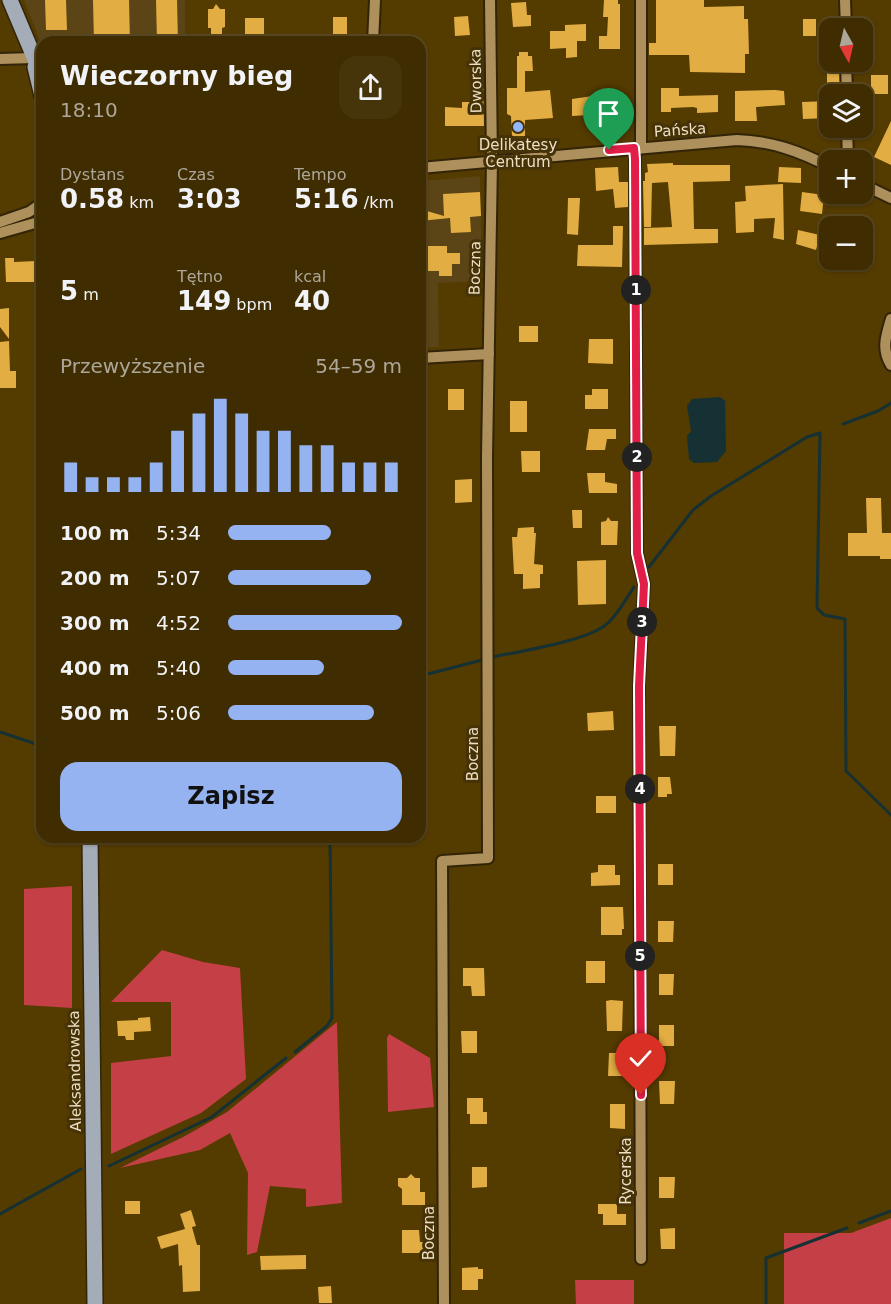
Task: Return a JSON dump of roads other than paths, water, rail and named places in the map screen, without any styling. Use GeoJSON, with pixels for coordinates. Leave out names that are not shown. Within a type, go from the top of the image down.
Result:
{"type":"FeatureCollection","features":[{"type":"Feature","properties":{"kind":"main road"},"geometry":{"type":"LineString","coordinates":[[10,0],[36,64]]}},
{"type":"Feature","properties":{"kind":"main road"},"geometry":{"type":"LineString","coordinates":[[33,58],[36,71]]}},
{"type":"Feature","properties":{"kind":"main road","name":"Aleksandrowska"},"geometry":{"type":"LineString","coordinates":[[90,843],[95,1304]]}},
{"type":"Feature","properties":{"kind":"street"},"geometry":{"type":"LineString","coordinates":[[373,36],[375,0]]}},
{"type":"Feature","properties":{"kind":"street","name":"Dworska"},"geometry":{"type":"LineString","coordinates":[[490,0],[492,161]]}},
{"type":"Feature","properties":{"kind":"street","name":"Rycerska"},"geometry":{"type":"LineString","coordinates":[[641,0],[638,148],[637,553],[644,584],[639,686],[641,1259]]}},
{"type":"Feature","properties":{"kind":"street"},"geometry":{"type":"LineString","coordinates":[[845,0],[846,18]]}},
{"type":"Feature","properties":{"kind":"street"},"geometry":{"type":"LineString","coordinates":[[0,59],[33,58]]}},
{"type":"Feature","properties":{"kind":"street","name":"Pańska"},"geometry":{"type":"LineString","coordinates":[[426,167],[638,148],[753,141],[782,146],[819,162]]}},
{"type":"Feature","properties":{"kind":"street","name":"Boczna"},"geometry":{"type":"LineString","coordinates":[[444,1304],[442,861],[488,858],[489,354],[492,161]]}},
{"type":"Feature","properties":{"kind":"street"},"geometry":{"type":"LineString","coordinates":[[873,189],[891,198]]}},
{"type":"Feature","properties":{"kind":"street"},"geometry":{"type":"LineString","coordinates":[[0,222],[29,212],[36,207]]}},
{"type":"Feature","properties":{"kind":"street"},"geometry":{"type":"LineString","coordinates":[[0,233],[36,222]]}},
{"type":"Feature","properties":{"kind":"street"},"geometry":{"type":"LineString","coordinates":[[891,319],[885,340],[885,355],[891,365]]}},
{"type":"Feature","properties":{"kind":"street"},"geometry":{"type":"LineString","coordinates":[[426,358],[489,354]]}},
{"type":"Feature","properties":{"kind":"water"},"geometry":{"type":"Polygon","coordinates":[[[720,397],[725,401],[726,451],[717,462],[694,463],[689,459],[687,436],[691,431],[687,406],[692,399],[720,397]]]}},
{"type":"Feature","properties":{"kind":"waterway"},"geometry":{"type":"LineString","coordinates":[[843,424],[878,411],[891,403]]}},
{"type":"Feature","properties":{"kind":"waterway"},"geometry":{"type":"LineString","coordinates":[[649,567],[693,510],[711,496],[807,437],[820,433],[817,608],[824,615],[845,619],[846,771],[891,815]]}},
{"type":"Feature","properties":{"kind":"waterway"},"geometry":{"type":"LineString","coordinates":[[493,657],[572,640],[600,629],[616,614],[634,587]]}},
{"type":"Feature","properties":{"kind":"waterway"},"geometry":{"type":"LineString","coordinates":[[426,674],[482,660]]}},
{"type":"Feature","properties":{"kind":"waterway"},"geometry":{"type":"LineString","coordinates":[[0,732],[36,744]]}},
{"type":"Feature","properties":{"kind":"waterway"},"geometry":{"type":"LineString","coordinates":[[295,1052],[327,1026],[332,1018],[330,843]]}},
{"type":"Feature","properties":{"kind":"waterway"},"geometry":{"type":"LineString","coordinates":[[109,1166],[212,1117],[286,1058]]}},
{"type":"Feature","properties":{"kind":"waterway"},"geometry":{"type":"LineString","coordinates":[[0,1214],[81,1169]]}},
{"type":"Feature","properties":{"kind":"waterway"},"geometry":{"type":"LineString","coordinates":[[859,1223],[891,1211]]}},
{"type":"Feature","properties":{"kind":"waterway"},"geometry":{"type":"LineString","coordinates":[[766,1304],[766,1258],[847,1228]]}},
{"type":"Feature","properties":{"kind":"place","name":"Delikatesy Centrum"},"geometry":{"type":"Point","coordinates":[518,127]}}]}
